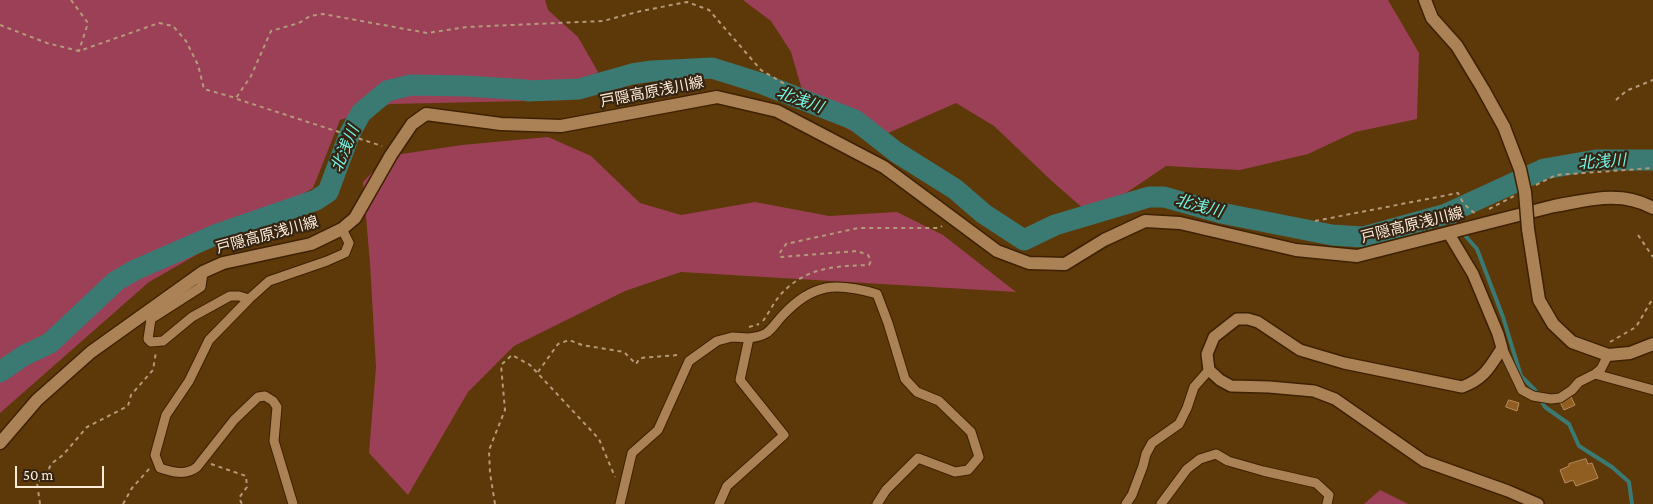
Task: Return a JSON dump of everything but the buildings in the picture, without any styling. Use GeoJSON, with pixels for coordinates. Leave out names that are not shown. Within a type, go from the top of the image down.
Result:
{"type":"FeatureCollection","features":[{"type":"Feature","properties":{"kind":"main road"},"geometry":{"type":"LineString","coordinates":[[1425,0],[1432,18],[1457,46],[1504,127],[1520,169],[1525,192],[1528,229],[1539,300],[1553,324],[1572,342],[1608,355],[1630,353],[1653,344]]}},
{"type":"Feature","properties":{"kind":"main road","name":"戸隠高原浅川線"},"geometry":{"type":"LineString","coordinates":[[0,443],[37,400],[91,352],[203,272],[222,263],[311,244],[342,229],[355,218],[394,150],[412,124],[426,114],[501,124],[561,126],[717,97],[777,111],[884,167],[997,251],[1028,263],[1065,264],[1104,240],[1145,221],[1180,223],[1296,250],[1358,256],[1554,206],[1617,196],[1641,201],[1653,208]]}},
{"type":"Feature","properties":{"kind":"street"},"geometry":{"type":"LineString","coordinates":[[293,504],[274,441],[277,407],[266,396],[258,397],[234,420],[192,471],[184,473],[160,468],[155,455],[166,415],[189,382],[209,340],[269,281],[345,253],[349,244],[342,229]]}},
{"type":"Feature","properties":{"kind":"street"},"geometry":{"type":"LineString","coordinates":[[1452,233],[1473,274],[1502,348],[1522,390],[1533,396],[1551,399],[1560,398],[1572,390],[1579,382],[1601,369],[1608,355]]}},
{"type":"Feature","properties":{"kind":"street"},"geometry":{"type":"LineString","coordinates":[[203,272],[201,287],[151,319],[148,339],[151,342],[163,340],[192,317],[230,296],[249,299]]}},
{"type":"Feature","properties":{"kind":"street"},"geometry":{"type":"LineString","coordinates":[[620,504],[632,453],[658,430],[688,363],[717,341],[732,337],[749,338],[764,336],[771,331],[798,300],[818,289],[853,287],[877,294],[905,379],[917,392],[939,401],[971,432],[979,457],[968,470],[955,472],[918,458],[886,490],[877,504]]}},
{"type":"Feature","properties":{"kind":"street"},"geometry":{"type":"LineString","coordinates":[[1502,348],[1485,374],[1474,382],[1462,387],[1344,363],[1300,350],[1258,322],[1248,319],[1237,320],[1214,337],[1207,354],[1209,370],[1220,380],[1231,386],[1268,387],[1314,392],[1335,399],[1424,461],[1508,491],[1538,504]]}},
{"type":"Feature","properties":{"kind":"street"},"geometry":{"type":"LineString","coordinates":[[719,504],[727,486],[784,435],[740,380],[749,338]]}},
{"type":"Feature","properties":{"kind":"street"},"geometry":{"type":"LineString","coordinates":[[1126,504],[1132,495],[1146,454],[1152,443],[1179,424],[1194,387],[1209,370]]}},
{"type":"Feature","properties":{"kind":"street"},"geometry":{"type":"LineString","coordinates":[[1595,374],[1653,390]]}},
{"type":"Feature","properties":{"kind":"street"},"geometry":{"type":"LineString","coordinates":[[1161,504],[1187,470],[1200,459],[1216,454],[1228,461],[1262,472],[1316,483],[1329,495],[1327,504]]}},
{"type":"Feature","properties":{"kind":"path"},"geometry":{"type":"LineString","coordinates":[[71,0],[88,23],[79,51]]}},
{"type":"Feature","properties":{"kind":"path"},"geometry":{"type":"LineString","coordinates":[[236,98],[251,76],[271,31],[298,23],[310,16],[323,14],[427,33],[467,27],[603,21],[687,2],[709,10],[761,70],[793,89],[777,111]]}},
{"type":"Feature","properties":{"kind":"path"},"geometry":{"type":"LineString","coordinates":[[0,26],[47,43],[79,51],[159,23],[173,26],[186,41],[198,65],[204,89],[394,150]]}},
{"type":"Feature","properties":{"kind":"path"},"geometry":{"type":"LineString","coordinates":[[1616,100],[1626,91],[1653,80]]}},
{"type":"Feature","properties":{"kind":"path"},"geometry":{"type":"LineString","coordinates":[[1530,188],[1556,175],[1653,168]]}},
{"type":"Feature","properties":{"kind":"path"},"geometry":{"type":"LineString","coordinates":[[1315,220],[1458,193],[1470,210],[1478,215],[1477,225]]}},
{"type":"Feature","properties":{"kind":"path"},"geometry":{"type":"LineString","coordinates":[[1487,210],[1522,193]]}},
{"type":"Feature","properties":{"kind":"path"},"geometry":{"type":"LineString","coordinates":[[745,328],[761,323],[784,290],[806,274],[834,266],[868,265],[871,261],[868,255],[857,251],[781,257],[779,254],[786,244],[858,228],[939,228],[953,219]]}},
{"type":"Feature","properties":{"kind":"path"},"geometry":{"type":"LineString","coordinates":[[1638,235],[1653,257]]}},
{"type":"Feature","properties":{"kind":"path"},"geometry":{"type":"LineString","coordinates":[[1608,355],[1608,344],[1636,327],[1653,298]]}},
{"type":"Feature","properties":{"kind":"path"},"geometry":{"type":"LineString","coordinates":[[537,373],[558,344],[568,340],[582,345],[624,352],[636,364],[640,358],[678,355],[688,363]]}},
{"type":"Feature","properties":{"kind":"path"},"geometry":{"type":"LineString","coordinates":[[40,504],[37,483],[46,476],[51,464],[63,456],[87,428],[128,406],[132,395],[153,370],[158,342]]}},
{"type":"Feature","properties":{"kind":"path"},"geometry":{"type":"LineString","coordinates":[[495,504],[489,450],[505,410],[501,365],[512,356],[530,365],[599,439],[616,478]]}},
{"type":"Feature","properties":{"kind":"path"},"geometry":{"type":"LineString","coordinates":[[124,504],[132,488],[157,460]]}},
{"type":"Feature","properties":{"kind":"path"},"geometry":{"type":"LineString","coordinates":[[202,460],[246,476],[247,487],[239,498],[242,504]]}},
{"type":"Feature","properties":{"kind":"shaded area"},"geometry":{"type":"Polygon","coordinates":[[[0,0],[545,0],[548,10],[578,37],[598,72],[571,100],[390,104],[340,120],[313,188],[149,282],[0,413],[0,0]]]}},
{"type":"Feature","properties":{"kind":"shaded area"},"geometry":{"type":"Polygon","coordinates":[[[743,0],[1388,0],[1419,53],[1417,119],[1355,132],[1308,154],[1240,170],[1166,166],[1092,216],[994,126],[956,103],[870,141],[807,107],[791,52],[771,21],[743,0]]]}},
{"type":"Feature","properties":{"kind":"shaded area"},"geometry":{"type":"Polygon","coordinates":[[[548,137],[591,156],[640,203],[681,215],[755,202],[829,216],[897,212],[943,235],[1016,292],[681,272],[625,291],[514,346],[468,392],[408,495],[369,453],[376,367],[363,182],[388,156],[462,145],[548,137]]]}},
{"type":"Feature","properties":{"kind":"shaded area"},"geometry":{"type":"Polygon","coordinates":[[[1380,490],[1408,504],[1364,504],[1380,490]]]}},
{"type":"Feature","properties":{"kind":"waterway","name":"北浅川"},"geometry":{"type":"LineString","coordinates":[[0,372],[23,356],[50,343],[116,281],[135,270],[215,235],[316,200],[328,192],[350,133],[361,113],[387,91],[411,85],[466,86],[528,91],[579,89],[632,74],[712,68],[760,83],[855,120],[896,152],[955,189],[984,214],[1024,240],[1055,225],[1149,197],[1164,197],[1221,213],[1332,235],[1363,237],[1446,214],[1544,169],[1596,160],[1653,160]]}},
{"type":"Feature","properties":{"kind":"waterway"},"geometry":{"type":"LineString","coordinates":[[1446,214],[1477,249],[1503,317],[1521,376],[1535,390],[1545,407],[1569,424],[1579,446],[1612,467],[1629,482],[1632,504]]}}]}
